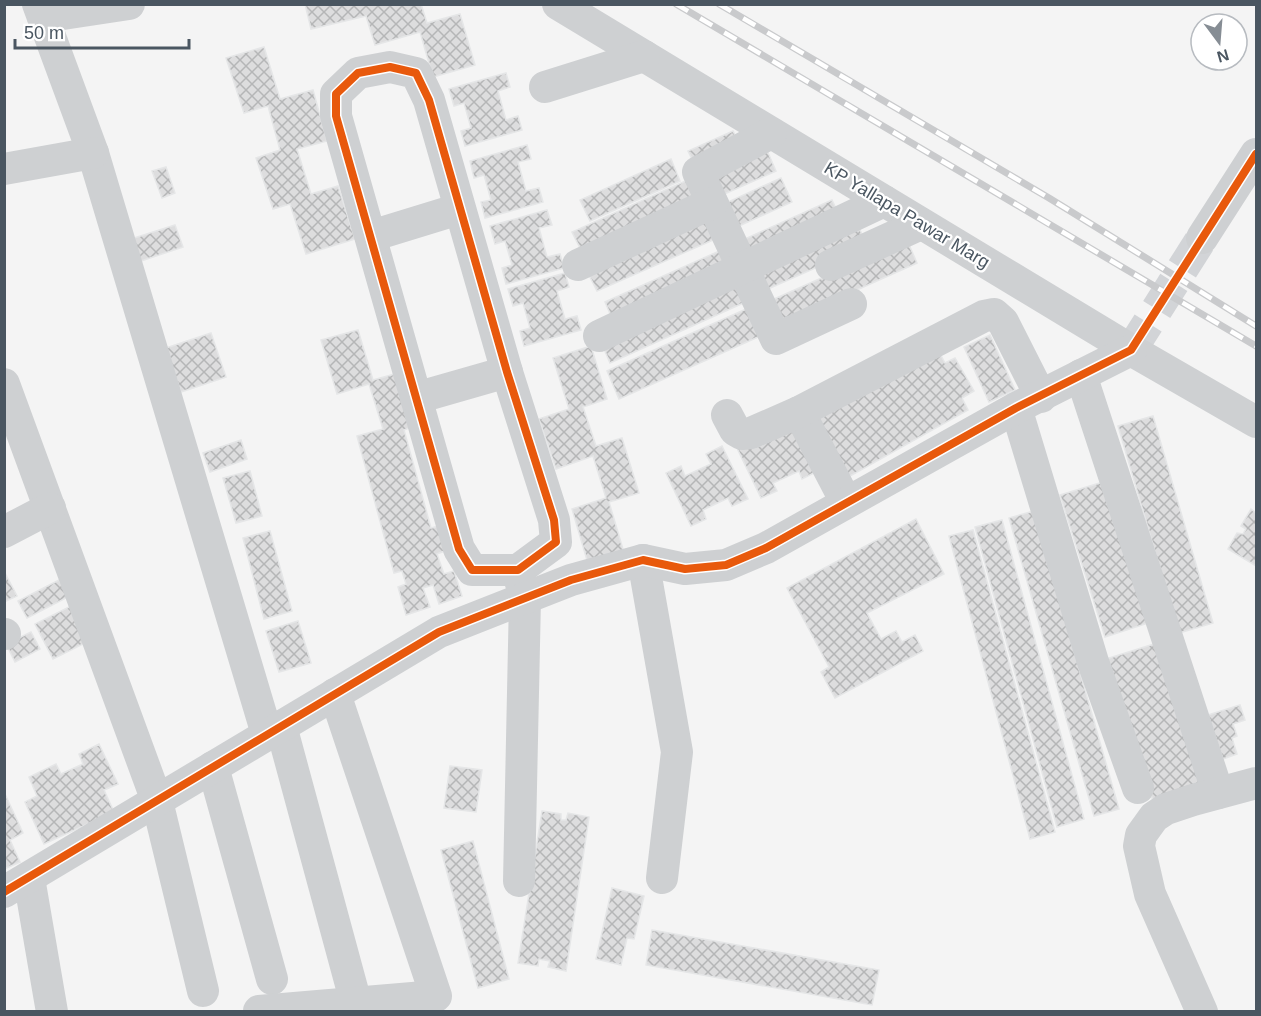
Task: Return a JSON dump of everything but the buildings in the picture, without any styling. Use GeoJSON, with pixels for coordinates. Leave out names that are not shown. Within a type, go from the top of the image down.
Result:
{"type":"FeatureCollection","features":[{"type":"Feature","properties":{"kind":"street"},"geometry":{"type":"LineString","coordinates":[[129,4],[41,11],[93,153],[274,730],[356,1003]]}},
{"type":"Feature","properties":{"kind":"street","name":"KP Yallapa Pawar Marg"},"geometry":{"type":"LineString","coordinates":[[558,4],[1131,350],[1257,422]]}},
{"type":"Feature","properties":{"kind":"street"},"geometry":{"type":"LineString","coordinates":[[545,87],[644,57]]}},
{"type":"Feature","properties":{"kind":"street"},"geometry":{"type":"LineString","coordinates":[[52,1011],[17,885],[521,584],[556,542],[554,520],[507,372],[429,100],[416,73],[390,67],[358,73],[336,94],[336,116],[372,236],[459,549],[472,570],[521,584],[571,580],[643,560],[685,569],[726,565],[765,548],[1028,403],[1131,350]]}},
{"type":"Feature","properties":{"kind":"street"},"geometry":{"type":"LineString","coordinates":[[771,133],[698,172],[712,203],[776,339],[851,304]]}},
{"type":"Feature","properties":{"kind":"street"},"geometry":{"type":"LineString","coordinates":[[4,169],[93,153]]}},
{"type":"Feature","properties":{"kind":"street"},"geometry":{"type":"LineString","coordinates":[[1202,238],[1257,154]]}},
{"type":"Feature","properties":{"kind":"street"},"geometry":{"type":"LineString","coordinates":[[599,336],[884,201]]}},
{"type":"Feature","properties":{"kind":"street"},"geometry":{"type":"LineString","coordinates":[[578,265],[712,203]]}},
{"type":"Feature","properties":{"kind":"street"},"geometry":{"type":"LineString","coordinates":[[372,236],[459,209]]}},
{"type":"Feature","properties":{"kind":"street"},"geometry":{"type":"LineString","coordinates":[[831,265],[921,224]]}},
{"type":"Feature","properties":{"kind":"street"},"geometry":{"type":"LineString","coordinates":[[727,415],[735,430],[742,434],[751,433],[799,412],[984,316],[994,314],[1003,322],[1028,403],[1093,662],[1138,788]]}},
{"type":"Feature","properties":{"kind":"street"},"geometry":{"type":"LineString","coordinates":[[416,398],[507,372]]}},
{"type":"Feature","properties":{"kind":"street"},"geometry":{"type":"LineString","coordinates":[[1082,375],[1218,793]]}},
{"type":"Feature","properties":{"kind":"street"},"geometry":{"type":"LineString","coordinates":[[4,384],[157,801],[204,991]]}},
{"type":"Feature","properties":{"kind":"street"},"geometry":{"type":"LineString","coordinates":[[799,412],[846,502]]}},
{"type":"Feature","properties":{"kind":"street"},"geometry":{"type":"LineString","coordinates":[[4,532],[50,508]]}},
{"type":"Feature","properties":{"kind":"street"},"geometry":{"type":"LineString","coordinates":[[643,560],[677,752],[662,878]]}},
{"type":"Feature","properties":{"kind":"street"},"geometry":{"type":"LineString","coordinates":[[519,882],[521,584]]}},
{"type":"Feature","properties":{"kind":"street"},"geometry":{"type":"LineString","coordinates":[[259,1011],[436,996],[335,694]]}},
{"type":"Feature","properties":{"kind":"street"},"geometry":{"type":"LineString","coordinates":[[213,766],[272,980]]}},
{"type":"Feature","properties":{"kind":"street"},"geometry":{"type":"LineString","coordinates":[[1202,1011],[1150,894],[1139,846],[1145,827],[1154,817],[1166,810],[1257,783]]}},
{"type":"Feature","properties":{"kind":"tunnel"},"geometry":{"type":"LineString","coordinates":[[1131,350],[1202,238]]}},
{"type":"Feature","properties":{"kind":"railway"},"geometry":{"type":"LineString","coordinates":[[676,4],[1256,346]]}},
{"type":"Feature","properties":{"kind":"railway"},"geometry":{"type":"LineString","coordinates":[[719,4],[1049,198],[1256,326]]}},
{"type":"Feature","properties":{"kind":"cycle path"},"geometry":{"type":"LineString","coordinates":[[390,67],[416,73],[429,100],[507,372],[554,520],[556,542],[518,570],[472,570],[459,549],[336,116],[336,94],[358,73],[390,67]]}},
{"type":"Feature","properties":{"kind":"cycle path"},"geometry":{"type":"LineString","coordinates":[[4,892],[439,632],[571,580],[643,560],[685,569],[726,565],[766,548],[1016,408],[1131,350],[1256,154]]}}]}
